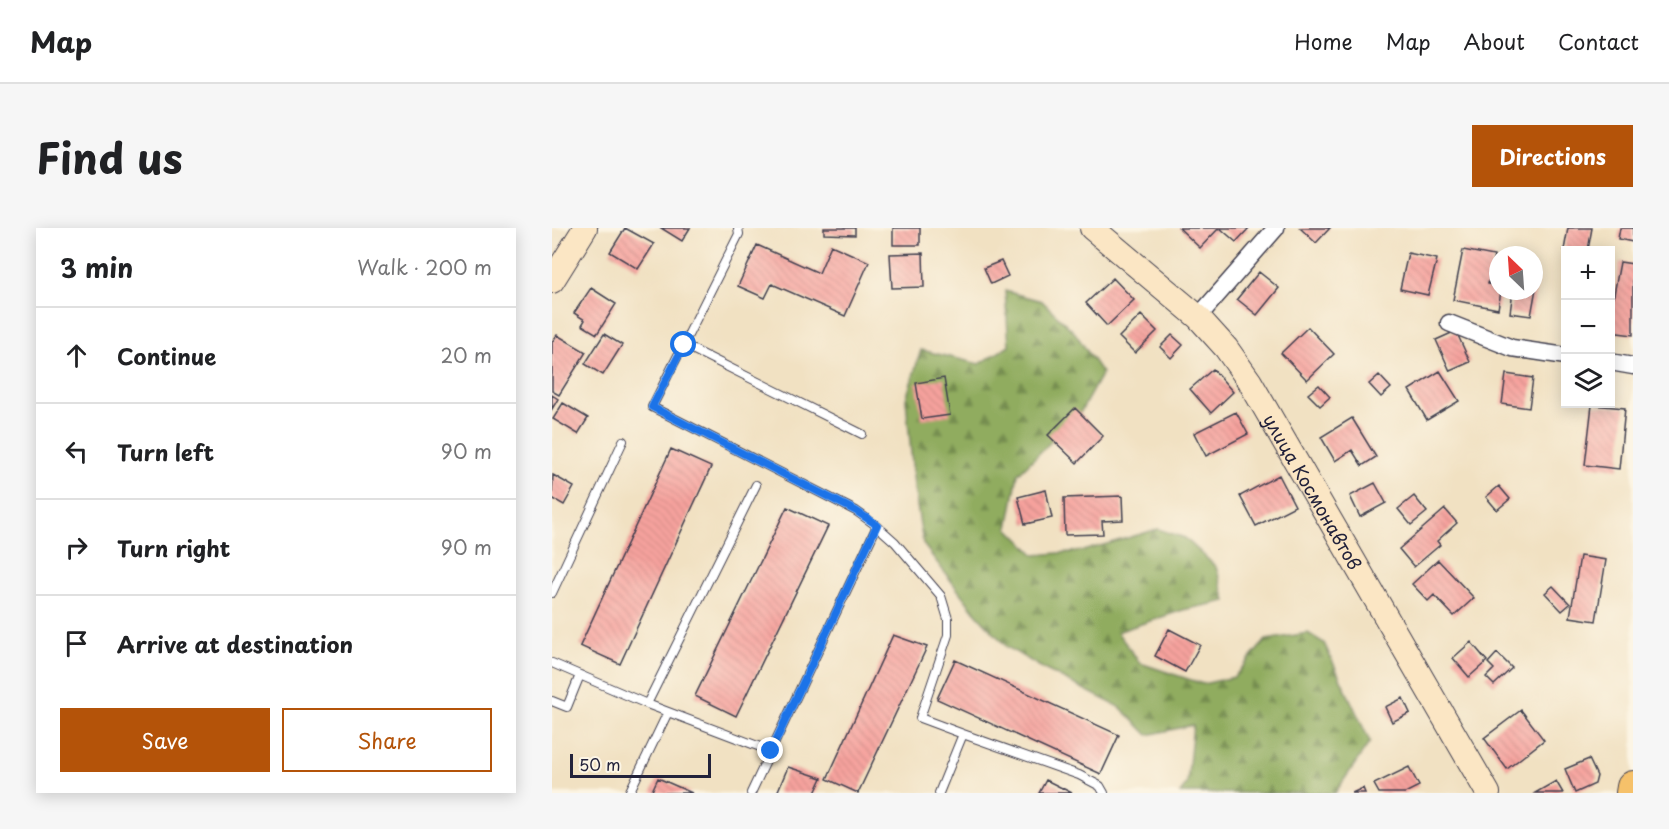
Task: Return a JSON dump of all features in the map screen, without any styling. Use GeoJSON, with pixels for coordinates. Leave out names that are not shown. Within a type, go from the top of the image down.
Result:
{"type":"FeatureCollection","features":[{"type":"Feature","properties":{"kind":"highway"},"geometry":{"type":"LineString","coordinates":[[1632,793],[1633,787]]}},
{"type":"Feature","properties":{"kind":"street"},"geometry":{"type":"LineString","coordinates":[[552,281],[585,228]]}},
{"type":"Feature","properties":{"kind":"street","name":"улица Космонавтов"},"geometry":{"type":"LineString","coordinates":[[1092,228],[1198,317],[1226,348],[1250,382],[1488,793]]}},
{"type":"Feature","properties":{"kind":"street"},"geometry":{"type":"LineString","coordinates":[[1198,317],[1276,228]]}},
{"type":"Feature","properties":{"kind":"street"},"geometry":{"type":"LineString","coordinates":[[1449,323],[1512,348],[1561,355]]}},
{"type":"Feature","properties":{"kind":"street"},"geometry":{"type":"LineString","coordinates":[[1615,363],[1633,366]]}},
{"type":"Feature","properties":{"kind":"lane"},"geometry":{"type":"LineString","coordinates":[[738,228],[739,234],[652,407],[856,511],[877,525],[895,542],[942,596],[948,620],[948,635],[920,718],[1078,775],[1100,786],[1104,793]]}},
{"type":"Feature","properties":{"kind":"lane"},"geometry":{"type":"LineString","coordinates":[[684,345],[862,434]]}},
{"type":"Feature","properties":{"kind":"lane"},"geometry":{"type":"LineString","coordinates":[[552,592],[623,441]]}},
{"type":"Feature","properties":{"kind":"lane"},"geometry":{"type":"LineString","coordinates":[[647,704],[756,485]]}},
{"type":"Feature","properties":{"kind":"lane"},"geometry":{"type":"LineString","coordinates":[[751,793],[877,525]]}},
{"type":"Feature","properties":{"kind":"lane"},"geometry":{"type":"LineString","coordinates":[[552,663],[647,704],[771,751]]}},
{"type":"Feature","properties":{"kind":"lane"},"geometry":{"type":"LineString","coordinates":[[552,701],[567,707],[580,675]]}},
{"type":"Feature","properties":{"kind":"lane"},"geometry":{"type":"LineString","coordinates":[[629,793],[668,712]]}},
{"type":"Feature","properties":{"kind":"lane"},"geometry":{"type":"LineString","coordinates":[[939,793],[963,734]]}},
{"type":"Feature","properties":{"kind":"green space"},"geometry":{"type":"Polygon","coordinates":[[[1005,291],[1042,301],[1075,333],[1102,373],[1080,413],[1018,474],[1008,528],[1035,555],[1083,551],[1158,529],[1185,538],[1216,567],[1226,601],[1183,610],[1117,632],[1140,663],[1203,684],[1234,677],[1266,640],[1308,633],[1324,643],[1370,742],[1335,793],[1180,793],[1187,784],[1193,725],[1148,735],[1121,708],[1044,669],[1007,647],[974,611],[923,544],[914,486],[906,399],[921,350],[979,364],[1009,346],[1005,291]]]}},
{"type":"Feature","properties":{"kind":"building"},"geometry":{"type":"Polygon","coordinates":[[[625,228],[654,244],[638,269],[610,252],[625,228]]]}},
{"type":"Feature","properties":{"kind":"building"},"geometry":{"type":"Polygon","coordinates":[[[661,228],[690,228],[682,241],[661,228]]]}},
{"type":"Feature","properties":{"kind":"building"},"geometry":{"type":"Polygon","coordinates":[[[824,228],[855,228],[855,235],[824,234],[824,228]]]}},
{"type":"Feature","properties":{"kind":"building"},"geometry":{"type":"Polygon","coordinates":[[[893,228],[920,228],[920,245],[893,245],[893,228]]]}},
{"type":"Feature","properties":{"kind":"building"},"geometry":{"type":"Polygon","coordinates":[[[1179,228],[1219,228],[1200,248],[1179,228]]]}},
{"type":"Feature","properties":{"kind":"building"},"geometry":{"type":"Polygon","coordinates":[[[1220,228],[1249,228],[1236,242],[1220,228]]]}},
{"type":"Feature","properties":{"kind":"building"},"geometry":{"type":"Polygon","coordinates":[[[1300,228],[1330,228],[1316,243],[1300,228]]]}},
{"type":"Feature","properties":{"kind":"building"},"geometry":{"type":"Polygon","coordinates":[[[1568,228],[1592,228],[1589,246],[1565,246],[1568,228]]]}},
{"type":"Feature","properties":{"kind":"building"},"geometry":{"type":"Polygon","coordinates":[[[1620,228],[1633,228],[1633,242],[1618,239],[1620,228]]]}},
{"type":"Feature","properties":{"kind":"building"},"geometry":{"type":"Polygon","coordinates":[[[757,245],[819,273],[831,245],[869,262],[845,316],[772,284],[765,298],[738,286],[757,245]]]}},
{"type":"Feature","properties":{"kind":"building"},"geometry":{"type":"Polygon","coordinates":[[[1463,250],[1489,255],[1489,300],[1500,300],[1498,309],[1453,300],[1463,250]]]}},
{"type":"Feature","properties":{"kind":"building"},"geometry":{"type":"Polygon","coordinates":[[[923,253],[924,287],[892,288],[890,254],[923,253]]]}},
{"type":"Feature","properties":{"kind":"building"},"geometry":{"type":"Polygon","coordinates":[[[1408,253],[1437,259],[1428,295],[1400,289],[1408,253]]]}},
{"type":"Feature","properties":{"kind":"building"},"geometry":{"type":"Polygon","coordinates":[[[1001,261],[1008,276],[991,284],[984,268],[1001,261]]]}},
{"type":"Feature","properties":{"kind":"building"},"geometry":{"type":"Polygon","coordinates":[[[1620,262],[1633,264],[1633,335],[1615,333],[1615,289],[1620,262]]]}},
{"type":"Feature","properties":{"kind":"building"},"geometry":{"type":"Polygon","coordinates":[[[1259,272],[1279,288],[1257,315],[1237,299],[1259,272]]]}},
{"type":"Feature","properties":{"kind":"building"},"geometry":{"type":"Polygon","coordinates":[[[1113,278],[1134,300],[1107,326],[1086,303],[1113,278]]]}},
{"type":"Feature","properties":{"kind":"building"},"geometry":{"type":"Polygon","coordinates":[[[591,288],[616,304],[597,334],[582,325],[585,320],[574,313],[591,288]]]}},
{"type":"Feature","properties":{"kind":"building"},"geometry":{"type":"Polygon","coordinates":[[[1512,300],[1534,300],[1531,316],[1510,313],[1512,300]]]}},
{"type":"Feature","properties":{"kind":"building"},"geometry":{"type":"Polygon","coordinates":[[[1141,315],[1157,331],[1135,353],[1119,337],[1141,315]]]}},
{"type":"Feature","properties":{"kind":"building"},"geometry":{"type":"Polygon","coordinates":[[[1308,327],[1334,354],[1307,380],[1281,353],[1308,327]]]}},
{"type":"Feature","properties":{"kind":"building"},"geometry":{"type":"Polygon","coordinates":[[[1456,331],[1470,362],[1450,371],[1436,340],[1456,331]]]}},
{"type":"Feature","properties":{"kind":"building"},"geometry":{"type":"Polygon","coordinates":[[[604,334],[622,345],[603,375],[585,364],[604,334]]]}},
{"type":"Feature","properties":{"kind":"building"},"geometry":{"type":"Polygon","coordinates":[[[557,335],[586,352],[559,395],[552,391],[552,342],[557,335]]]}},
{"type":"Feature","properties":{"kind":"building"},"geometry":{"type":"Polygon","coordinates":[[[1172,335],[1183,345],[1171,358],[1160,347],[1172,335]]]}},
{"type":"Feature","properties":{"kind":"building"},"geometry":{"type":"Polygon","coordinates":[[[1213,369],[1233,392],[1211,413],[1190,389],[1213,369]]]}},
{"type":"Feature","properties":{"kind":"building"},"geometry":{"type":"Polygon","coordinates":[[[1440,371],[1459,401],[1427,420],[1409,390],[1440,371]]]}},
{"type":"Feature","properties":{"kind":"building"},"geometry":{"type":"Polygon","coordinates":[[[1506,374],[1533,378],[1529,408],[1502,404],[1506,374]]]}},
{"type":"Feature","properties":{"kind":"building"},"geometry":{"type":"Polygon","coordinates":[[[1379,375],[1391,388],[1381,397],[1369,384],[1379,375]]]}},
{"type":"Feature","properties":{"kind":"building"},"geometry":{"type":"Polygon","coordinates":[[[944,378],[950,415],[922,419],[916,383],[944,378]]]}},
{"type":"Feature","properties":{"kind":"building"},"geometry":{"type":"Polygon","coordinates":[[[1319,385],[1330,397],[1320,406],[1308,394],[1319,385]]]}},
{"type":"Feature","properties":{"kind":"building"},"geometry":{"type":"Polygon","coordinates":[[[552,395],[558,399],[552,409],[552,395]]]}},
{"type":"Feature","properties":{"kind":"building"},"geometry":{"type":"Polygon","coordinates":[[[563,403],[588,418],[578,434],[553,419],[563,403]]]}},
{"type":"Feature","properties":{"kind":"building"},"geometry":{"type":"Polygon","coordinates":[[[1075,408],[1103,436],[1077,463],[1048,435],[1075,408]]]}},
{"type":"Feature","properties":{"kind":"building"},"geometry":{"type":"Polygon","coordinates":[[[1592,408],[1625,408],[1619,469],[1585,465],[1592,408]]]}},
{"type":"Feature","properties":{"kind":"building"},"geometry":{"type":"Polygon","coordinates":[[[1236,412],[1248,434],[1206,456],[1194,433],[1236,412]]]}},
{"type":"Feature","properties":{"kind":"building"},"geometry":{"type":"Polygon","coordinates":[[[1352,418],[1376,457],[1362,466],[1352,450],[1335,461],[1321,437],[1352,418]]]}},
{"type":"Feature","properties":{"kind":"building"},"geometry":{"type":"Polygon","coordinates":[[[671,449],[711,467],[620,664],[580,646],[671,449]]]}},
{"type":"Feature","properties":{"kind":"building"},"geometry":{"type":"Polygon","coordinates":[[[553,475],[574,487],[564,505],[552,498],[553,475]]]}},
{"type":"Feature","properties":{"kind":"building"},"geometry":{"type":"Polygon","coordinates":[[[1279,475],[1295,506],[1256,526],[1240,496],[1279,475]]]}},
{"type":"Feature","properties":{"kind":"building"},"geometry":{"type":"Polygon","coordinates":[[[1375,483],[1386,503],[1360,517],[1350,496],[1375,483]]]}},
{"type":"Feature","properties":{"kind":"building"},"geometry":{"type":"Polygon","coordinates":[[[1499,486],[1510,499],[1497,510],[1486,497],[1499,486]]]}},
{"type":"Feature","properties":{"kind":"building"},"geometry":{"type":"Polygon","coordinates":[[[1046,490],[1052,518],[1025,524],[1018,497],[1046,490]]]}},
{"type":"Feature","properties":{"kind":"building"},"geometry":{"type":"Polygon","coordinates":[[[1122,496],[1123,520],[1102,521],[1103,534],[1065,535],[1064,498],[1122,496]]]}},
{"type":"Feature","properties":{"kind":"building"},"geometry":{"type":"Polygon","coordinates":[[[1414,496],[1427,512],[1411,525],[1398,509],[1414,496]]]}},
{"type":"Feature","properties":{"kind":"building"},"geometry":{"type":"Polygon","coordinates":[[[787,507],[828,526],[736,716],[695,696],[787,507]]]}},
{"type":"Feature","properties":{"kind":"building"},"geometry":{"type":"Polygon","coordinates":[[[1445,509],[1457,523],[1437,541],[1440,545],[1414,567],[1399,549],[1445,509]]]}},
{"type":"Feature","properties":{"kind":"building"},"geometry":{"type":"Polygon","coordinates":[[[1580,556],[1606,560],[1596,621],[1570,617],[1580,556]]]}},
{"type":"Feature","properties":{"kind":"building"},"geometry":{"type":"Polygon","coordinates":[[[1438,560],[1474,598],[1454,616],[1434,595],[1428,601],[1412,584],[1438,560]]]}},
{"type":"Feature","properties":{"kind":"building"},"geometry":{"type":"Polygon","coordinates":[[[1553,586],[1570,604],[1562,611],[1545,593],[1553,586]]]}},
{"type":"Feature","properties":{"kind":"building"},"geometry":{"type":"Polygon","coordinates":[[[1169,629],[1200,645],[1185,672],[1155,656],[1169,629]]]}},
{"type":"Feature","properties":{"kind":"building"},"geometry":{"type":"Polygon","coordinates":[[[893,635],[927,647],[858,793],[827,779],[893,635]]]}},
{"type":"Feature","properties":{"kind":"building"},"geometry":{"type":"Polygon","coordinates":[[[1471,642],[1487,661],[1469,677],[1453,658],[1471,642]]]}},
{"type":"Feature","properties":{"kind":"building"},"geometry":{"type":"Polygon","coordinates":[[[1497,653],[1512,668],[1494,685],[1486,677],[1494,669],[1488,663],[1497,653]]]}},
{"type":"Feature","properties":{"kind":"building"},"geometry":{"type":"Polygon","coordinates":[[[955,660],[1119,735],[1101,774],[937,699],[955,660]]]}},
{"type":"Feature","properties":{"kind":"building"},"geometry":{"type":"Polygon","coordinates":[[[1403,698],[1410,713],[1392,722],[1385,707],[1403,698]]]}},
{"type":"Feature","properties":{"kind":"building"},"geometry":{"type":"Polygon","coordinates":[[[1521,710],[1544,740],[1507,769],[1484,738],[1521,710]]]}},
{"type":"Feature","properties":{"kind":"building"},"geometry":{"type":"Polygon","coordinates":[[[1589,759],[1597,776],[1595,784],[1575,793],[1565,769],[1589,759]]]}},
{"type":"Feature","properties":{"kind":"building"},"geometry":{"type":"Polygon","coordinates":[[[788,767],[822,778],[815,793],[777,793],[788,767]]]}},
{"type":"Feature","properties":{"kind":"building"},"geometry":{"type":"Polygon","coordinates":[[[1409,767],[1419,786],[1405,793],[1379,793],[1374,784],[1409,767]]]}},
{"type":"Feature","properties":{"kind":"building"},"geometry":{"type":"Polygon","coordinates":[[[658,778],[692,793],[651,793],[658,778]]]}},
{"type":"Feature","properties":{"kind":"building"},"geometry":{"type":"Polygon","coordinates":[[[1046,780],[1072,793],[1039,793],[1046,780]]]}},
{"type":"Feature","properties":{"kind":"building"},"geometry":{"type":"Polygon","coordinates":[[[1556,781],[1563,793],[1535,793],[1556,781]]]}},
{"type":"Feature","properties":{"kind":"building"},"geometry":{"type":"Polygon","coordinates":[[[1363,788],[1365,793],[1352,793],[1363,788]]]}},
{"type":"Feature","properties":{"kind":"route"},"geometry":{"type":"LineString","coordinates":[[684,345],[652,407],[856,511],[877,525],[771,751]]}}]}
